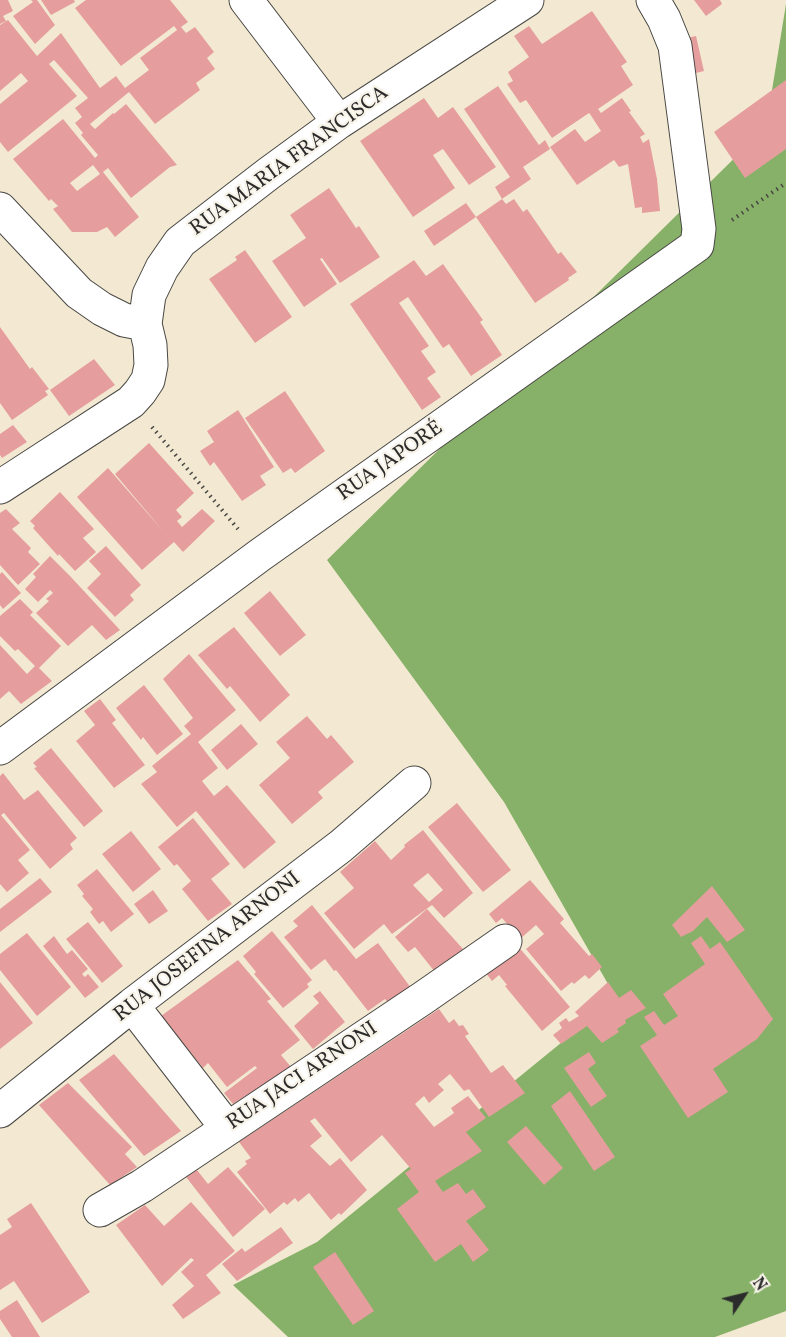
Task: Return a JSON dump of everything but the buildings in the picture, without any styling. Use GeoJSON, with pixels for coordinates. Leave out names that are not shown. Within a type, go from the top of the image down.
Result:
{"type":"FeatureCollection","features":[{"type":"Feature","properties":{"kind":"street"},"geometry":{"type":"LineString","coordinates":[[246,0],[339,122]]}},
{"type":"Feature","properties":{"kind":"street","name":"RUA MARIA FRANCISCA"},"geometry":{"type":"LineString","coordinates":[[0,487],[131,402],[148,380],[150,345],[145,324],[149,295],[162,268],[180,242],[339,122],[527,0]]}},
{"type":"Feature","properties":{"kind":"street"},"geometry":{"type":"LineString","coordinates":[[652,0],[664,19],[675,46],[699,229],[697,244]]}},
{"type":"Feature","properties":{"kind":"street"},"geometry":{"type":"LineString","coordinates":[[0,209],[79,292],[102,309],[124,320],[145,324]]}},
{"type":"Feature","properties":{"kind":"street","name":"RUA JAPORÉ"},"geometry":{"type":"LineString","coordinates":[[0,748],[260,555],[697,244]]}},
{"type":"Feature","properties":{"kind":"street","name":"RUA JOSEFINA ARNONI"},"geometry":{"type":"LineString","coordinates":[[0,1111],[132,1005],[341,846],[414,783]]}},
{"type":"Feature","properties":{"kind":"street","name":"RUA JACI ARNONI"},"geometry":{"type":"LineString","coordinates":[[100,1210],[142,1186],[505,941]]}},
{"type":"Feature","properties":{"kind":"street"},"geometry":{"type":"LineString","coordinates":[[132,1005],[227,1128]]}},
{"type":"Feature","properties":{"kind":"path"},"geometry":{"type":"LineString","coordinates":[[697,244],[786,183]]}},
{"type":"Feature","properties":{"kind":"path"},"geometry":{"type":"LineString","coordinates":[[131,402],[260,555]]}},
{"type":"Feature","properties":{"kind":"green space"},"geometry":{"type":"Polygon","coordinates":[[[786,4],[786,1311],[715,1337],[288,1337],[233,1285],[317,1242],[616,998],[504,802],[327,560],[766,127],[786,4]]]}}]}
